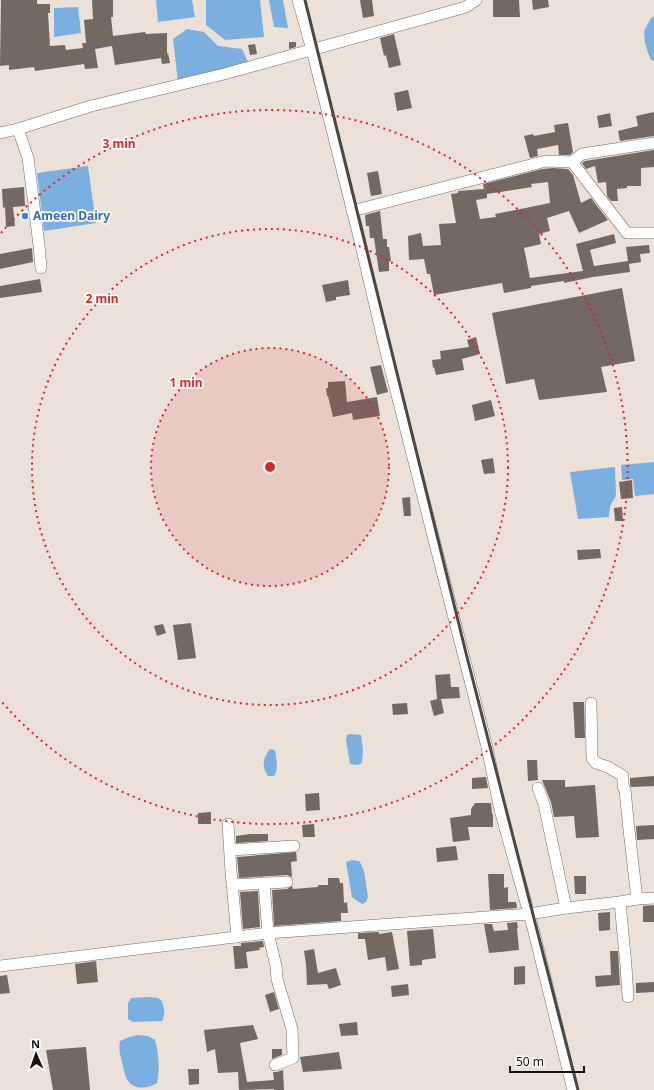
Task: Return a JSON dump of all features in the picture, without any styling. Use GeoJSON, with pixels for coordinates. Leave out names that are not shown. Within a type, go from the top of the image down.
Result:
{"type":"FeatureCollection","features":[{"type":"Feature","properties":{"kind":"street"},"geometry":{"type":"LineString","coordinates":[[298,0],[312,50],[415,468],[486,747],[500,810],[529,914],[573,1090]]}},
{"type":"Feature","properties":{"kind":"street"},"geometry":{"type":"LineString","coordinates":[[0,133],[18,129],[91,106],[224,74],[466,7],[476,0]]}},
{"type":"Feature","properties":{"kind":"street"},"geometry":{"type":"LineString","coordinates":[[18,129],[28,158],[41,268]]}},
{"type":"Feature","properties":{"kind":"street"},"geometry":{"type":"LineString","coordinates":[[352,211],[546,161],[572,162],[582,154],[654,143]]}},
{"type":"Feature","properties":{"kind":"street"},"geometry":{"type":"LineString","coordinates":[[572,162],[627,233],[654,233]]}},
{"type":"Feature","properties":{"kind":"street"},"geometry":{"type":"LineString","coordinates":[[591,703],[592,758],[596,763],[608,767],[622,776],[637,899]]}},
{"type":"Feature","properties":{"kind":"street"},"geometry":{"type":"LineString","coordinates":[[538,788],[544,804],[566,908]]}},
{"type":"Feature","properties":{"kind":"street"},"geometry":{"type":"LineString","coordinates":[[228,824],[237,937]]}},
{"type":"Feature","properties":{"kind":"street"},"geometry":{"type":"LineString","coordinates":[[230,850],[294,846]]}},
{"type":"Feature","properties":{"kind":"street"},"geometry":{"type":"LineString","coordinates":[[232,885],[286,882]]}},
{"type":"Feature","properties":{"kind":"street"},"geometry":{"type":"LineString","coordinates":[[264,883],[268,933],[276,966],[277,979],[292,1029],[293,1058],[275,1065]]}},
{"type":"Feature","properties":{"kind":"street"},"geometry":{"type":"LineString","coordinates":[[0,966],[268,933],[529,914],[566,908],[654,898]]}},
{"type":"Feature","properties":{"kind":"street"},"geometry":{"type":"LineString","coordinates":[[620,902],[628,996]]}},
{"type":"Feature","properties":{"kind":"water"},"geometry":{"type":"Polygon","coordinates":[[[156,0],[192,0],[195,17],[158,22],[156,0]]]}},
{"type":"Feature","properties":{"kind":"water"},"geometry":{"type":"Polygon","coordinates":[[[206,0],[260,0],[264,37],[225,40],[206,25],[206,0]]]}},
{"type":"Feature","properties":{"kind":"water"},"geometry":{"type":"Polygon","coordinates":[[[269,0],[283,0],[288,28],[274,27],[269,0]]]}},
{"type":"Feature","properties":{"kind":"water"},"geometry":{"type":"Polygon","coordinates":[[[78,7],[81,33],[54,37],[54,8],[78,7]]]}},
{"type":"Feature","properties":{"kind":"water"},"geometry":{"type":"Polygon","coordinates":[[[654,16],[654,61],[651,60],[648,53],[644,31],[651,18],[654,16]]]}},
{"type":"Feature","properties":{"kind":"water"},"geometry":{"type":"Polygon","coordinates":[[[187,29],[204,32],[218,46],[242,49],[248,62],[178,82],[173,39],[187,29]]]}},
{"type":"Feature","properties":{"kind":"water"},"geometry":{"type":"Polygon","coordinates":[[[88,166],[96,223],[44,231],[37,173],[88,166]]]}},
{"type":"Feature","properties":{"kind":"water"},"geometry":{"type":"Polygon","coordinates":[[[654,462],[654,494],[635,496],[633,479],[622,480],[621,465],[654,462]]]}},
{"type":"Feature","properties":{"kind":"water"},"geometry":{"type":"Polygon","coordinates":[[[615,467],[616,496],[610,506],[609,517],[578,519],[570,472],[615,467]]]}},
{"type":"Feature","properties":{"kind":"water"},"geometry":{"type":"Polygon","coordinates":[[[347,735],[361,735],[363,750],[362,763],[357,765],[350,764],[346,740],[347,735]]]}},
{"type":"Feature","properties":{"kind":"water"},"geometry":{"type":"Polygon","coordinates":[[[270,749],[275,750],[276,756],[277,767],[274,776],[268,776],[264,769],[264,759],[270,749]]]}},
{"type":"Feature","properties":{"kind":"water"},"geometry":{"type":"Polygon","coordinates":[[[352,860],[359,861],[364,871],[368,897],[366,902],[362,904],[352,897],[346,862],[352,860]]]}},
{"type":"Feature","properties":{"kind":"water"},"geometry":{"type":"Polygon","coordinates":[[[131,998],[158,998],[162,1001],[164,1013],[162,1021],[133,1022],[128,1019],[128,1003],[131,998]]]}},
{"type":"Feature","properties":{"kind":"water"},"geometry":{"type":"Polygon","coordinates":[[[138,1035],[148,1036],[155,1040],[159,1067],[157,1083],[141,1088],[131,1084],[126,1078],[119,1044],[120,1041],[138,1035]]]}},
{"type":"Feature","properties":{"kind":"building"},"geometry":{"type":"Polygon","coordinates":[[[1,0],[37,0],[37,4],[50,4],[50,13],[48,13],[50,46],[65,45],[66,50],[83,48],[82,43],[86,43],[84,20],[93,19],[92,0],[113,0],[113,17],[111,17],[113,36],[145,32],[146,34],[167,33],[167,54],[168,53],[170,63],[162,64],[161,58],[115,65],[112,46],[95,49],[98,68],[85,69],[84,64],[35,71],[34,67],[9,70],[9,65],[0,66],[1,0]]]}},
{"type":"Feature","properties":{"kind":"building"},"geometry":{"type":"Polygon","coordinates":[[[360,0],[372,0],[374,16],[363,18],[360,0]]]}},
{"type":"Feature","properties":{"kind":"building"},"geometry":{"type":"Polygon","coordinates":[[[493,0],[519,0],[520,17],[493,17],[493,0]]]}},
{"type":"Feature","properties":{"kind":"building"},"geometry":{"type":"Polygon","coordinates":[[[532,0],[548,0],[549,7],[533,10],[532,0]]]}},
{"type":"Feature","properties":{"kind":"building"},"geometry":{"type":"Polygon","coordinates":[[[394,34],[401,65],[389,68],[386,55],[384,56],[380,38],[394,34]]]}},
{"type":"Feature","properties":{"kind":"building"},"geometry":{"type":"Polygon","coordinates":[[[289,42],[296,42],[296,47],[289,49],[289,42]]]}},
{"type":"Feature","properties":{"kind":"building"},"geometry":{"type":"Polygon","coordinates":[[[255,44],[257,54],[250,55],[248,45],[255,44]]]}},
{"type":"Feature","properties":{"kind":"building"},"geometry":{"type":"Polygon","coordinates":[[[408,90],[412,108],[397,111],[394,93],[408,90]]]}},
{"type":"Feature","properties":{"kind":"building"},"geometry":{"type":"Polygon","coordinates":[[[654,112],[654,136],[620,141],[618,131],[638,126],[636,116],[654,112]]]}},
{"type":"Feature","properties":{"kind":"building"},"geometry":{"type":"Polygon","coordinates":[[[610,113],[612,126],[599,128],[597,116],[610,113]]]}},
{"type":"Feature","properties":{"kind":"building"},"geometry":{"type":"Polygon","coordinates":[[[568,123],[573,152],[570,155],[559,155],[558,145],[537,149],[538,156],[530,158],[524,136],[533,134],[534,136],[555,132],[554,125],[568,123]]]}},
{"type":"Feature","properties":{"kind":"building"},"geometry":{"type":"Polygon","coordinates":[[[654,150],[654,167],[641,168],[641,186],[627,186],[627,188],[617,189],[618,201],[611,201],[607,196],[606,182],[598,183],[595,166],[586,169],[582,163],[585,161],[654,150]]]}},
{"type":"Feature","properties":{"kind":"building"},"geometry":{"type":"Polygon","coordinates":[[[542,169],[568,169],[573,175],[581,203],[591,198],[608,220],[579,233],[569,211],[547,218],[550,231],[539,234],[541,244],[524,248],[530,278],[583,271],[576,244],[614,234],[616,243],[590,250],[594,266],[628,261],[626,247],[649,245],[650,253],[640,254],[641,262],[629,264],[630,272],[564,283],[564,281],[531,286],[531,288],[504,293],[502,283],[434,295],[430,274],[427,274],[424,259],[409,260],[408,236],[421,233],[423,246],[441,245],[439,224],[456,223],[451,194],[458,193],[458,191],[484,189],[483,184],[542,169]],[[548,182],[531,184],[532,187],[487,194],[487,198],[476,200],[480,219],[496,217],[495,214],[550,203],[548,182]]]}},
{"type":"Feature","properties":{"kind":"building"},"geometry":{"type":"Polygon","coordinates":[[[378,171],[382,194],[371,196],[367,173],[378,171]]]}},
{"type":"Feature","properties":{"kind":"building"},"geometry":{"type":"Polygon","coordinates":[[[24,187],[25,206],[13,207],[15,226],[6,227],[2,189],[24,187]]]}},
{"type":"Feature","properties":{"kind":"building"},"geometry":{"type":"Polygon","coordinates":[[[380,211],[383,239],[387,239],[387,247],[389,247],[391,261],[389,261],[389,271],[379,272],[374,238],[370,238],[369,226],[366,226],[365,215],[380,211]]]}},
{"type":"Feature","properties":{"kind":"building"},"geometry":{"type":"Polygon","coordinates":[[[32,248],[33,262],[0,269],[0,254],[32,248]]]}},
{"type":"Feature","properties":{"kind":"building"},"geometry":{"type":"Polygon","coordinates":[[[40,279],[42,292],[0,298],[0,286],[40,279]]]}},
{"type":"Feature","properties":{"kind":"building"},"geometry":{"type":"Polygon","coordinates":[[[348,280],[350,295],[336,297],[336,300],[326,302],[322,285],[348,280]]]}},
{"type":"Feature","properties":{"kind":"building"},"geometry":{"type":"Polygon","coordinates":[[[622,288],[635,361],[601,367],[607,392],[539,400],[534,379],[506,384],[492,313],[622,288]]]}},
{"type":"Feature","properties":{"kind":"building"},"geometry":{"type":"Polygon","coordinates":[[[476,337],[480,354],[462,359],[464,370],[436,375],[432,360],[441,359],[440,351],[469,347],[467,340],[476,337]]]}},
{"type":"Feature","properties":{"kind":"building"},"geometry":{"type":"Polygon","coordinates":[[[381,365],[388,392],[377,395],[370,367],[381,365]]]}},
{"type":"Feature","properties":{"kind":"building"},"geometry":{"type":"Polygon","coordinates":[[[345,381],[347,402],[377,397],[380,416],[353,420],[352,413],[333,417],[327,396],[326,388],[328,388],[328,382],[345,381]]]}},
{"type":"Feature","properties":{"kind":"building"},"geometry":{"type":"Polygon","coordinates":[[[491,400],[495,416],[475,421],[472,405],[491,400]]]}},
{"type":"Feature","properties":{"kind":"building"},"geometry":{"type":"Polygon","coordinates":[[[493,458],[495,473],[484,474],[481,460],[493,458]]]}},
{"type":"Feature","properties":{"kind":"building"},"geometry":{"type":"Polygon","coordinates":[[[632,480],[633,498],[621,499],[619,482],[632,480]]]}},
{"type":"Feature","properties":{"kind":"building"},"geometry":{"type":"Polygon","coordinates":[[[410,497],[411,516],[404,516],[402,498],[410,497]]]}},
{"type":"Feature","properties":{"kind":"building"},"geometry":{"type":"Polygon","coordinates":[[[622,507],[623,521],[615,521],[614,508],[622,507]]]}},
{"type":"Feature","properties":{"kind":"building"},"geometry":{"type":"Polygon","coordinates":[[[600,549],[601,558],[578,560],[577,550],[600,549]]]}},
{"type":"Feature","properties":{"kind":"building"},"geometry":{"type":"Polygon","coordinates":[[[191,623],[196,658],[178,660],[173,625],[191,623]]]}},
{"type":"Feature","properties":{"kind":"building"},"geometry":{"type":"Polygon","coordinates":[[[163,624],[166,633],[157,636],[154,626],[163,624]]]}},
{"type":"Feature","properties":{"kind":"building"},"geometry":{"type":"Polygon","coordinates":[[[450,674],[451,687],[459,687],[460,698],[441,699],[444,713],[434,716],[430,701],[437,699],[435,675],[450,674]]]}},
{"type":"Feature","properties":{"kind":"building"},"geometry":{"type":"Polygon","coordinates":[[[573,702],[584,702],[585,738],[575,738],[573,702]]]}},
{"type":"Feature","properties":{"kind":"building"},"geometry":{"type":"Polygon","coordinates":[[[407,703],[408,714],[393,715],[392,704],[407,703]]]}},
{"type":"Feature","properties":{"kind":"building"},"geometry":{"type":"Polygon","coordinates":[[[527,760],[537,760],[538,780],[528,781],[527,760]]]}},
{"type":"Feature","properties":{"kind":"building"},"geometry":{"type":"Polygon","coordinates":[[[654,776],[654,786],[631,787],[630,778],[654,776]]]}},
{"type":"Feature","properties":{"kind":"building"},"geometry":{"type":"Polygon","coordinates":[[[486,777],[488,788],[472,789],[472,778],[486,777]]]}},
{"type":"Feature","properties":{"kind":"building"},"geometry":{"type":"Polygon","coordinates":[[[542,780],[565,780],[565,787],[595,785],[599,837],[576,838],[574,816],[554,817],[551,802],[542,780]]]}},
{"type":"Feature","properties":{"kind":"building"},"geometry":{"type":"Polygon","coordinates":[[[319,793],[320,810],[306,811],[305,794],[319,793]]]}},
{"type":"Feature","properties":{"kind":"building"},"geometry":{"type":"Polygon","coordinates":[[[475,803],[491,803],[493,827],[468,827],[470,840],[453,842],[450,818],[471,815],[471,809],[475,803]]]}},
{"type":"Feature","properties":{"kind":"building"},"geometry":{"type":"Polygon","coordinates":[[[211,812],[211,824],[198,824],[198,813],[211,812]]]}},
{"type":"Feature","properties":{"kind":"building"},"geometry":{"type":"Polygon","coordinates":[[[314,824],[315,837],[303,837],[302,825],[314,824]]]}},
{"type":"Feature","properties":{"kind":"building"},"geometry":{"type":"Polygon","coordinates":[[[654,825],[654,839],[637,840],[636,826],[654,825]]]}},
{"type":"Feature","properties":{"kind":"building"},"geometry":{"type":"Polygon","coordinates":[[[268,834],[268,841],[236,843],[236,836],[268,834]]]}},
{"type":"Feature","properties":{"kind":"building"},"geometry":{"type":"Polygon","coordinates":[[[456,846],[458,860],[437,862],[436,848],[456,846]]]}},
{"type":"Feature","properties":{"kind":"building"},"geometry":{"type":"Polygon","coordinates":[[[296,852],[297,861],[291,862],[292,877],[287,875],[239,878],[237,857],[296,852]]]}},
{"type":"Feature","properties":{"kind":"building"},"geometry":{"type":"Polygon","coordinates":[[[488,874],[504,874],[504,888],[508,887],[508,902],[516,902],[517,908],[490,910],[488,874]]]}},
{"type":"Feature","properties":{"kind":"building"},"geometry":{"type":"Polygon","coordinates":[[[574,876],[586,876],[586,894],[575,894],[574,876]]]}},
{"type":"Feature","properties":{"kind":"building"},"geometry":{"type":"Polygon","coordinates":[[[328,878],[339,878],[340,883],[343,883],[344,903],[347,902],[348,913],[341,913],[341,921],[274,926],[272,890],[287,889],[292,886],[293,889],[328,885],[328,878]]]}},
{"type":"Feature","properties":{"kind":"building"},"geometry":{"type":"Polygon","coordinates":[[[258,891],[260,927],[243,929],[240,892],[258,891]]]}},
{"type":"Feature","properties":{"kind":"building"},"geometry":{"type":"Polygon","coordinates":[[[654,905],[654,922],[643,922],[643,906],[654,905]]]}},
{"type":"Feature","properties":{"kind":"building"},"geometry":{"type":"Polygon","coordinates":[[[610,912],[610,930],[599,931],[598,913],[610,912]]]}},
{"type":"Feature","properties":{"kind":"building"},"geometry":{"type":"Polygon","coordinates":[[[517,922],[519,950],[489,953],[484,924],[492,924],[494,931],[508,930],[507,923],[517,922]]]}},
{"type":"Feature","properties":{"kind":"building"},"geometry":{"type":"Polygon","coordinates":[[[433,929],[436,958],[422,960],[422,965],[410,966],[407,931],[433,929]]]}},
{"type":"Feature","properties":{"kind":"building"},"geometry":{"type":"Polygon","coordinates":[[[379,932],[379,934],[392,932],[399,969],[387,971],[385,957],[368,960],[365,939],[358,939],[358,933],[379,932]]]}},
{"type":"Feature","properties":{"kind":"building"},"geometry":{"type":"Polygon","coordinates":[[[263,941],[264,947],[259,948],[260,950],[246,952],[248,968],[235,969],[233,946],[241,946],[241,943],[263,941]]]}},
{"type":"Feature","properties":{"kind":"building"},"geometry":{"type":"Polygon","coordinates":[[[314,949],[318,973],[336,968],[341,985],[329,989],[327,984],[307,985],[304,951],[314,949]]]}},
{"type":"Feature","properties":{"kind":"building"},"geometry":{"type":"Polygon","coordinates":[[[610,951],[618,951],[620,985],[596,987],[595,976],[611,975],[610,951]]]}},
{"type":"Feature","properties":{"kind":"building"},"geometry":{"type":"Polygon","coordinates":[[[96,961],[98,982],[77,984],[75,964],[96,961]]]}},
{"type":"Feature","properties":{"kind":"building"},"geometry":{"type":"Polygon","coordinates":[[[525,966],[525,984],[514,985],[514,967],[525,966]]]}},
{"type":"Feature","properties":{"kind":"building"},"geometry":{"type":"Polygon","coordinates":[[[7,975],[10,993],[0,994],[0,976],[7,975]]]}},
{"type":"Feature","properties":{"kind":"building"},"geometry":{"type":"Polygon","coordinates":[[[654,982],[654,992],[636,993],[636,983],[654,982]]]}},
{"type":"Feature","properties":{"kind":"building"},"geometry":{"type":"Polygon","coordinates":[[[408,984],[409,995],[392,997],[391,986],[408,984]]]}},
{"type":"Feature","properties":{"kind":"building"},"geometry":{"type":"Polygon","coordinates":[[[274,992],[279,1009],[270,1012],[265,995],[274,992]]]}},
{"type":"Feature","properties":{"kind":"building"},"geometry":{"type":"Polygon","coordinates":[[[357,1022],[358,1035],[341,1036],[339,1024],[357,1022]]]}},
{"type":"Feature","properties":{"kind":"building"},"geometry":{"type":"Polygon","coordinates":[[[253,1025],[258,1039],[240,1043],[247,1082],[274,1080],[273,1072],[283,1070],[284,1090],[239,1090],[238,1072],[218,1073],[215,1049],[207,1052],[204,1030],[253,1025]]]}},
{"type":"Feature","properties":{"kind":"building"},"geometry":{"type":"Polygon","coordinates":[[[86,1047],[90,1090],[53,1090],[46,1050],[86,1047]]]}},
{"type":"Feature","properties":{"kind":"building"},"geometry":{"type":"Polygon","coordinates":[[[272,1049],[282,1049],[282,1055],[272,1059],[272,1049]]]}},
{"type":"Feature","properties":{"kind":"building"},"geometry":{"type":"Polygon","coordinates":[[[339,1052],[342,1069],[303,1072],[300,1057],[339,1052]]]}},
{"type":"Feature","properties":{"kind":"building"},"geometry":{"type":"Polygon","coordinates":[[[188,1069],[199,1069],[199,1084],[189,1085],[188,1069]]]}},
{"type":"Feature","properties":{"kind":"railway"},"geometry":{"type":"LineString","coordinates":[[305,0],[467,657],[578,1090]]}},
{"type":"Feature","properties":{"kind":"place","name":"Ameen Dairy"},"geometry":{"type":"Point","coordinates":[25,216]}}]}
